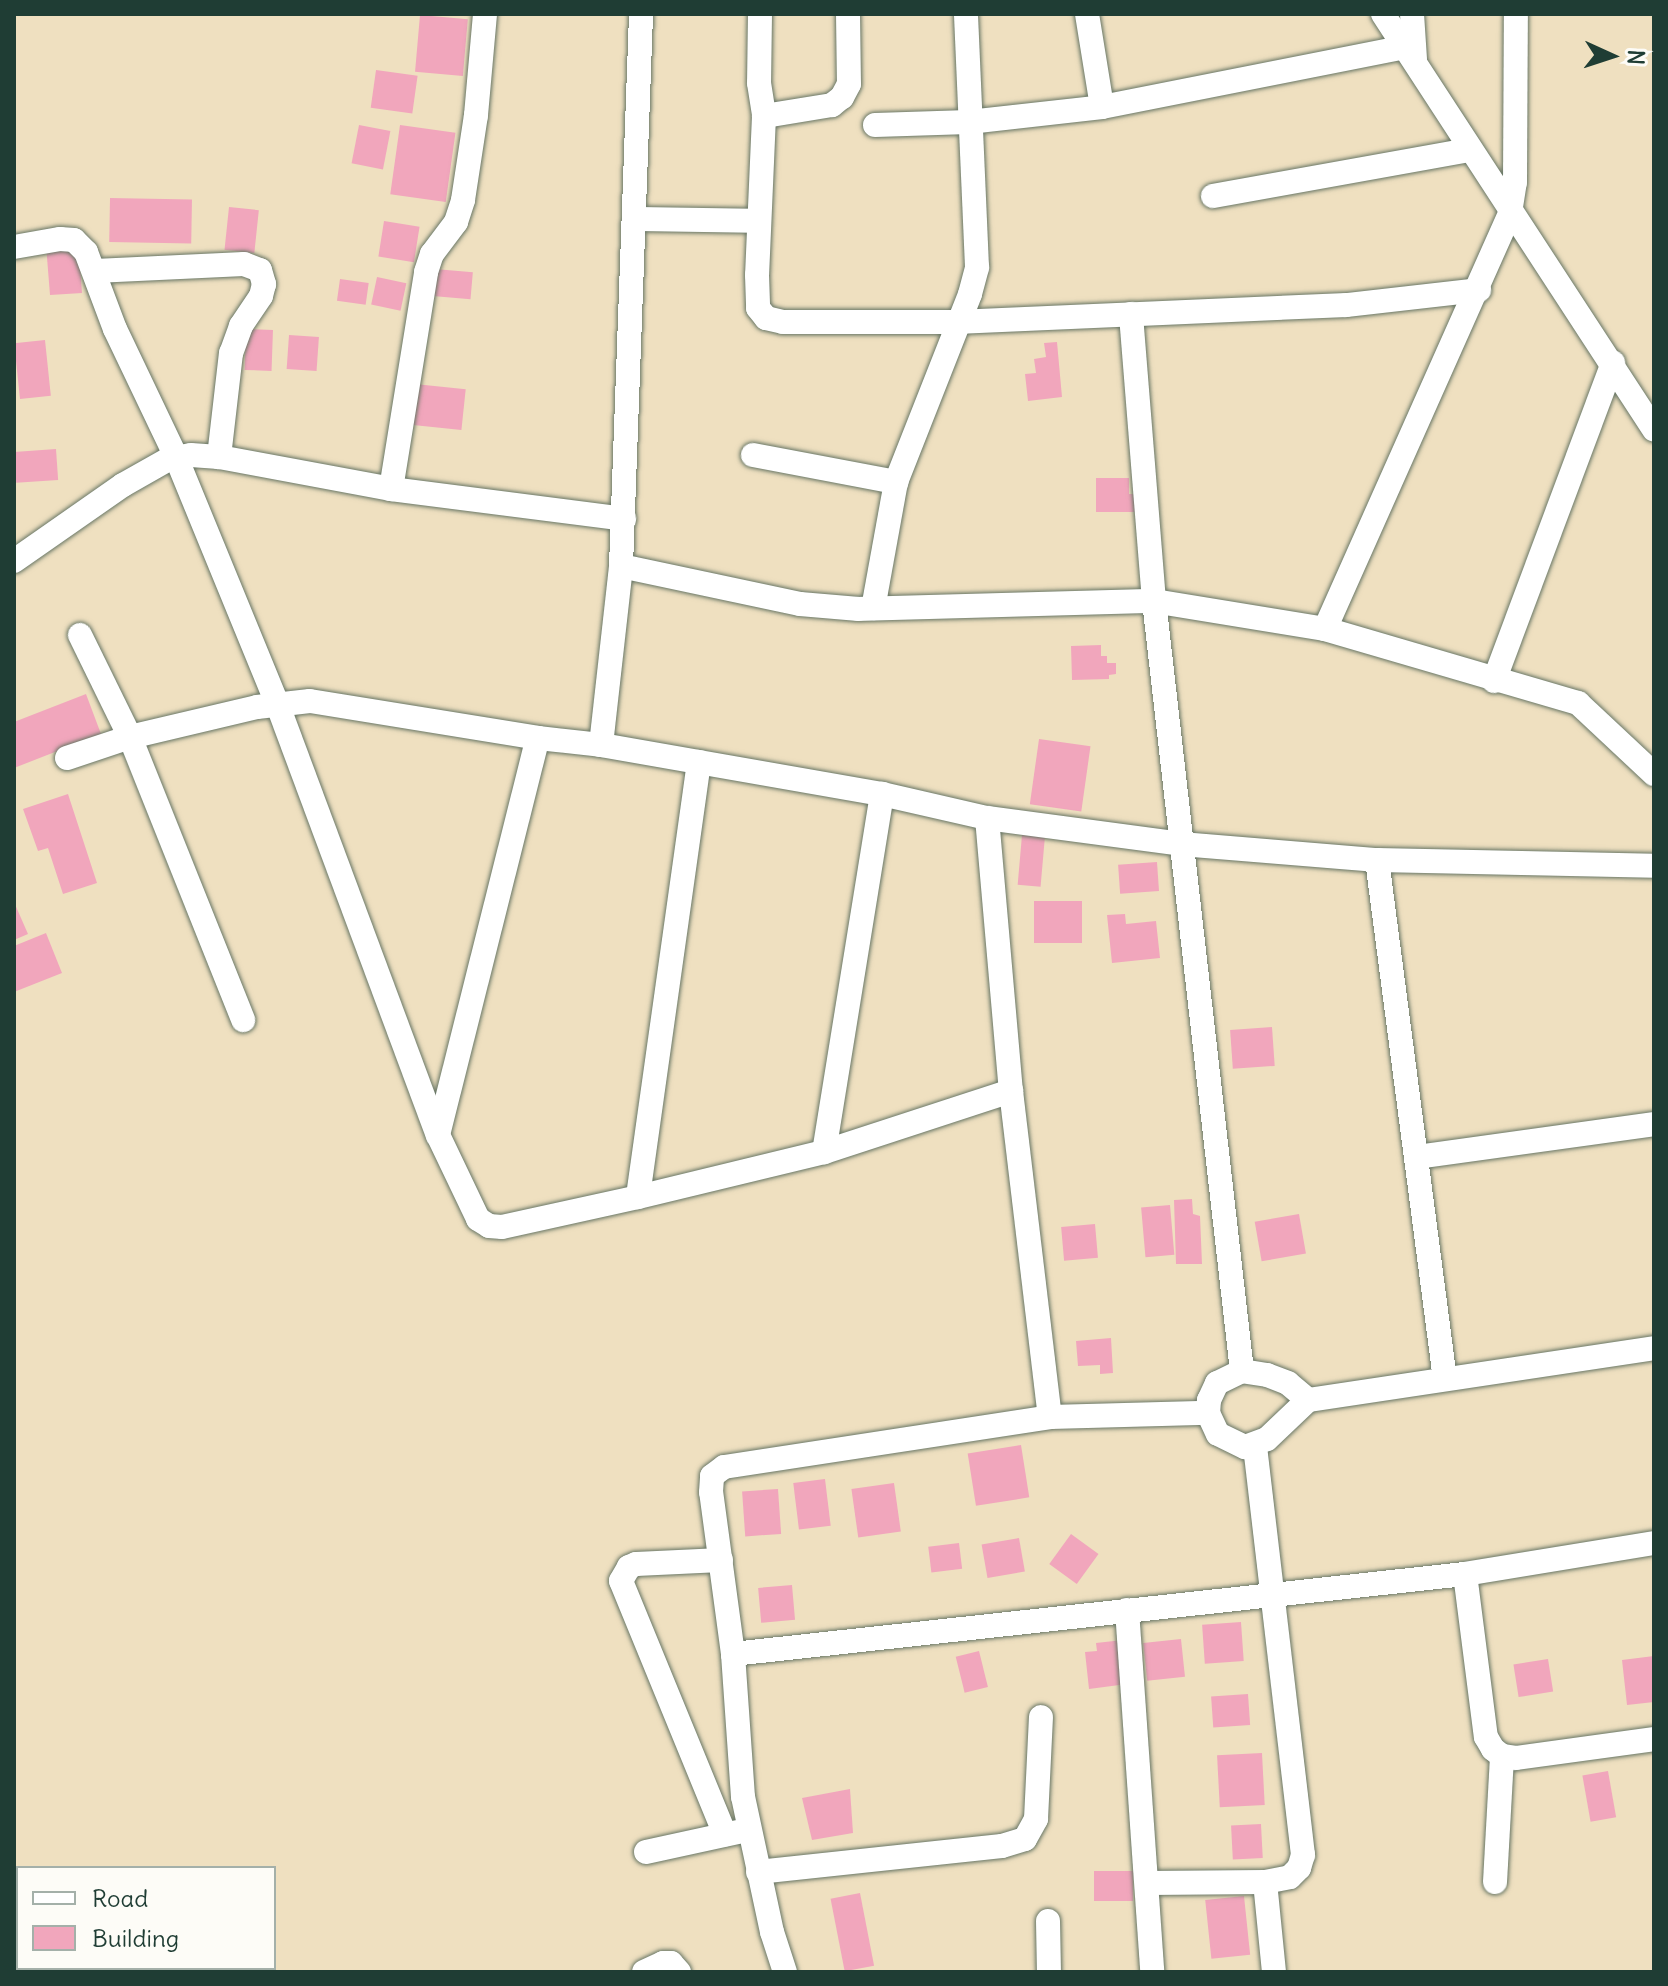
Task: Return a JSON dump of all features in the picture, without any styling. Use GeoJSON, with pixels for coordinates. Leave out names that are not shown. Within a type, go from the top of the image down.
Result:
{"type":"FeatureCollection","features":[{"type":"Feature","properties":{"kind":"street"},"geometry":{"type":"LineString","coordinates":[[391,489],[426,272],[432,254],[456,222],[463,200],[476,115],[485,14]]}},
{"type":"Feature","properties":{"kind":"street"},"geometry":{"type":"LineString","coordinates":[[601,745],[624,519],[626,373],[641,14]]}},
{"type":"Feature","properties":{"kind":"street"},"geometry":{"type":"LineString","coordinates":[[760,14],[759,83],[764,116],[757,221],[758,308],[766,318],[783,322],[956,322],[1347,305],[1479,290]]}},
{"type":"Feature","properties":{"kind":"street"},"geometry":{"type":"LineString","coordinates":[[764,116],[832,105],[842,97],[849,84],[848,14]]}},
{"type":"Feature","properties":{"kind":"street"},"geometry":{"type":"LineString","coordinates":[[873,608],[896,482],[956,322],[970,294],[977,267],[966,14]]}},
{"type":"Feature","properties":{"kind":"street"},"geometry":{"type":"LineString","coordinates":[[1087,14],[1102,107]]}},
{"type":"Feature","properties":{"kind":"street"},"geometry":{"type":"LineString","coordinates":[[1383,14],[1510,213],[1613,363],[1654,429]]}},
{"type":"Feature","properties":{"kind":"street"},"geometry":{"type":"LineString","coordinates":[[1410,56],[1412,14]]}},
{"type":"Feature","properties":{"kind":"street"},"geometry":{"type":"LineString","coordinates":[[1325,629],[1479,290],[1510,213],[1515,182],[1516,14]]}},
{"type":"Feature","properties":{"kind":"street"},"geometry":{"type":"LineString","coordinates":[[875,125],[969,122],[1102,107],[1410,56]]}},
{"type":"Feature","properties":{"kind":"street"},"geometry":{"type":"LineString","coordinates":[[1213,196],[1469,150]]}},
{"type":"Feature","properties":{"kind":"street"},"geometry":{"type":"LineString","coordinates":[[634,219],[757,221]]}},
{"type":"Feature","properties":{"kind":"street"},"geometry":{"type":"LineString","coordinates":[[14,247],[74,240],[86,252],[115,329],[176,457],[277,703],[438,1135],[478,1219],[489,1226],[502,1227],[638,1197],[824,1152],[1011,1091]]}},
{"type":"Feature","properties":{"kind":"street"},"geometry":{"type":"LineString","coordinates":[[95,271],[244,264],[260,270],[264,284],[261,296],[241,326],[231,353],[219,457]]}},
{"type":"Feature","properties":{"kind":"street"},"geometry":{"type":"LineString","coordinates":[[1131,314],[1154,601],[1242,1371]]}},
{"type":"Feature","properties":{"kind":"street"},"geometry":{"type":"LineString","coordinates":[[1494,681],[1613,363]]}},
{"type":"Feature","properties":{"kind":"street"},"geometry":{"type":"LineString","coordinates":[[753,455],[896,482]]}},
{"type":"Feature","properties":{"kind":"street"},"geometry":{"type":"LineString","coordinates":[[14,561],[123,485],[176,457],[219,457],[391,489],[624,519]]}},
{"type":"Feature","properties":{"kind":"street"},"geometry":{"type":"LineString","coordinates":[[621,566],[800,604],[873,608],[1154,601],[1325,629],[1494,681],[1578,703],[1654,774]]}},
{"type":"Feature","properties":{"kind":"street"},"geometry":{"type":"LineString","coordinates":[[80,635],[130,737],[243,1020]]}},
{"type":"Feature","properties":{"kind":"street"},"geometry":{"type":"LineString","coordinates":[[67,758],[130,737],[277,703],[339,704],[882,794],[987,818],[1181,844],[1377,860],[1654,866]]}},
{"type":"Feature","properties":{"kind":"street"},"geometry":{"type":"LineString","coordinates":[[438,1135],[538,738]]}},
{"type":"Feature","properties":{"kind":"street"},"geometry":{"type":"LineString","coordinates":[[638,1197],[699,762]]}},
{"type":"Feature","properties":{"kind":"street"},"geometry":{"type":"LineString","coordinates":[[824,1152],[882,794]]}},
{"type":"Feature","properties":{"kind":"street"},"geometry":{"type":"LineString","coordinates":[[987,818],[1011,1091],[1050,1417]]}},
{"type":"Feature","properties":{"kind":"street"},"geometry":{"type":"LineString","coordinates":[[1377,860],[1445,1379]]}},
{"type":"Feature","properties":{"kind":"street"},"geometry":{"type":"LineString","coordinates":[[1417,1157],[1654,1124]]}},
{"type":"Feature","properties":{"kind":"street"},"geometry":{"type":"LineString","coordinates":[[1308,1400],[1288,1383],[1267,1375],[1242,1371],[1217,1383],[1209,1400],[1208,1413],[1211,1425],[1227,1441],[1245,1447],[1255,1446],[1292,1418],[1308,1400],[1654,1348]]}},
{"type":"Feature","properties":{"kind":"street"},"geometry":{"type":"LineString","coordinates":[[737,1833],[733,1654],[711,1492],[712,1476],[724,1467],[1050,1417],[1208,1413]]}},
{"type":"Feature","properties":{"kind":"street"},"geometry":{"type":"LineString","coordinates":[[1148,1883],[1265,1882],[1290,1877],[1299,1868],[1303,1855],[1255,1446]]}},
{"type":"Feature","properties":{"kind":"street"},"geometry":{"type":"LineString","coordinates":[[733,1654],[1465,1574],[1654,1543]]}},
{"type":"Feature","properties":{"kind":"street"},"geometry":{"type":"LineString","coordinates":[[721,1560],[636,1564],[629,1567],[621,1581],[758,1872],[785,1972]]}},
{"type":"Feature","properties":{"kind":"street"},"geometry":{"type":"LineString","coordinates":[[1465,1574],[1486,1737],[1502,1756],[1516,1758],[1654,1739]]}},
{"type":"Feature","properties":{"kind":"street"},"geometry":{"type":"LineString","coordinates":[[1127,1610],[1152,1972]]}},
{"type":"Feature","properties":{"kind":"street"},"geometry":{"type":"LineString","coordinates":[[758,1872],[1002,1846],[1025,1839],[1036,1819],[1041,1717]]}},
{"type":"Feature","properties":{"kind":"street"},"geometry":{"type":"LineString","coordinates":[[1495,1882],[1502,1756]]}},
{"type":"Feature","properties":{"kind":"street"},"geometry":{"type":"LineString","coordinates":[[646,1852],[737,1833]]}},
{"type":"Feature","properties":{"kind":"street"},"geometry":{"type":"LineString","coordinates":[[1265,1882],[1274,1972]]}},
{"type":"Feature","properties":{"kind":"street"},"geometry":{"type":"LineString","coordinates":[[1048,1921],[1049,1972]]}},
{"type":"Feature","properties":{"kind":"street"},"geometry":{"type":"LineString","coordinates":[[644,1972],[663,1963],[671,1963],[679,1972]]}},
{"type":"Feature","properties":{"kind":"building"},"geometry":{"type":"Polygon","coordinates":[[[420,15],[468,19],[463,76],[415,72],[420,15]]]}},
{"type":"Feature","properties":{"kind":"building"},"geometry":{"type":"Polygon","coordinates":[[[376,70],[418,76],[412,113],[371,108],[376,70]]]}},
{"type":"Feature","properties":{"kind":"building"},"geometry":{"type":"Polygon","coordinates":[[[359,125],[390,131],[383,169],[352,163],[359,125]]]}},
{"type":"Feature","properties":{"kind":"building"},"geometry":{"type":"Polygon","coordinates":[[[400,125],[455,133],[446,202],[390,194],[400,125]]]}},
{"type":"Feature","properties":{"kind":"building"},"geometry":{"type":"Polygon","coordinates":[[[110,198],[192,199],[191,243],[109,242],[110,198]]]}},
{"type":"Feature","properties":{"kind":"building"},"geometry":{"type":"Polygon","coordinates":[[[229,207],[259,210],[254,253],[225,250],[229,207]]]}},
{"type":"Feature","properties":{"kind":"building"},"geometry":{"type":"Polygon","coordinates":[[[384,221],[420,227],[414,262],[378,257],[384,221]]]}},
{"type":"Feature","properties":{"kind":"building"},"geometry":{"type":"Polygon","coordinates":[[[70,243],[71,254],[79,253],[82,293],[50,295],[46,245],[70,243]]]}},
{"type":"Feature","properties":{"kind":"building"},"geometry":{"type":"Polygon","coordinates":[[[435,269],[473,272],[471,299],[433,296],[435,269]]]}},
{"type":"Feature","properties":{"kind":"building"},"geometry":{"type":"Polygon","coordinates":[[[377,277],[406,283],[401,311],[371,304],[377,277]]]}},
{"type":"Feature","properties":{"kind":"building"},"geometry":{"type":"Polygon","coordinates":[[[340,279],[369,283],[366,305],[337,301],[340,279]]]}},
{"type":"Feature","properties":{"kind":"building"},"geometry":{"type":"Polygon","coordinates":[[[246,329],[273,330],[272,371],[245,370],[246,329]]]}},
{"type":"Feature","properties":{"kind":"building"},"geometry":{"type":"Polygon","coordinates":[[[289,335],[319,337],[317,371],[287,369],[289,335]]]}},
{"type":"Feature","properties":{"kind":"building"},"geometry":{"type":"Polygon","coordinates":[[[45,340],[51,396],[20,399],[14,343],[45,340]]]}},
{"type":"Feature","properties":{"kind":"building"},"geometry":{"type":"Polygon","coordinates":[[[1057,342],[1062,397],[1028,401],[1025,374],[1036,373],[1034,359],[1046,357],[1044,343],[1057,342]]]}},
{"type":"Feature","properties":{"kind":"building"},"geometry":{"type":"Polygon","coordinates":[[[415,384],[466,389],[461,430],[411,425],[415,384]]]}},
{"type":"Feature","properties":{"kind":"building"},"geometry":{"type":"Polygon","coordinates":[[[56,449],[58,480],[16,483],[14,452],[56,449]]]}},
{"type":"Feature","properties":{"kind":"building"},"geometry":{"type":"Polygon","coordinates":[[[1096,478],[1129,478],[1129,494],[1138,494],[1138,512],[1096,512],[1096,478]]]}},
{"type":"Feature","properties":{"kind":"building"},"geometry":{"type":"Polygon","coordinates":[[[1101,645],[1101,656],[1107,656],[1107,663],[1116,663],[1116,674],[1109,675],[1109,679],[1072,680],[1071,646],[1101,645]]]}},
{"type":"Feature","properties":{"kind":"building"},"geometry":{"type":"Polygon","coordinates":[[[86,694],[101,734],[14,768],[14,722],[86,694]]]}},
{"type":"Feature","properties":{"kind":"building"},"geometry":{"type":"Polygon","coordinates":[[[1039,739],[1090,746],[1081,812],[1030,804],[1039,739]]]}},
{"type":"Feature","properties":{"kind":"building"},"geometry":{"type":"Polygon","coordinates":[[[68,794],[97,883],[63,894],[48,848],[38,851],[23,809],[68,794]]]}},
{"type":"Feature","properties":{"kind":"building"},"geometry":{"type":"Polygon","coordinates":[[[1022,835],[1045,837],[1041,887],[1018,885],[1022,835]]]}},
{"type":"Feature","properties":{"kind":"building"},"geometry":{"type":"Polygon","coordinates":[[[1157,862],[1159,891],[1120,894],[1118,865],[1157,862]]]}},
{"type":"Feature","properties":{"kind":"building"},"geometry":{"type":"Polygon","coordinates":[[[1034,901],[1082,901],[1082,943],[1034,943],[1034,901]]]}},
{"type":"Feature","properties":{"kind":"building"},"geometry":{"type":"Polygon","coordinates":[[[14,902],[28,934],[14,940],[14,902]]]}},
{"type":"Feature","properties":{"kind":"building"},"geometry":{"type":"Polygon","coordinates":[[[1125,914],[1126,924],[1156,921],[1160,958],[1112,963],[1107,915],[1125,914]]]}},
{"type":"Feature","properties":{"kind":"building"},"geometry":{"type":"Polygon","coordinates":[[[46,933],[62,973],[14,992],[14,946],[46,933]]]}},
{"type":"Feature","properties":{"kind":"building"},"geometry":{"type":"Polygon","coordinates":[[[1272,1027],[1275,1066],[1233,1069],[1230,1030],[1272,1027]]]}},
{"type":"Feature","properties":{"kind":"building"},"geometry":{"type":"Polygon","coordinates":[[[1192,1199],[1193,1214],[1200,1216],[1202,1264],[1176,1264],[1174,1200],[1192,1199]]]}},
{"type":"Feature","properties":{"kind":"building"},"geometry":{"type":"Polygon","coordinates":[[[1170,1205],[1174,1255],[1145,1257],[1141,1208],[1170,1205]]]}},
{"type":"Feature","properties":{"kind":"building"},"geometry":{"type":"Polygon","coordinates":[[[1299,1214],[1306,1253],[1262,1261],[1255,1222],[1299,1214]]]}},
{"type":"Feature","properties":{"kind":"building"},"geometry":{"type":"Polygon","coordinates":[[[1095,1224],[1098,1258],[1064,1261],[1061,1227],[1095,1224]]]}},
{"type":"Feature","properties":{"kind":"building"},"geometry":{"type":"Polygon","coordinates":[[[1111,1338],[1113,1373],[1100,1374],[1100,1365],[1078,1366],[1076,1341],[1111,1338]]]}},
{"type":"Feature","properties":{"kind":"building"},"geometry":{"type":"Polygon","coordinates":[[[1021,1445],[1029,1497],[976,1506],[968,1453],[1021,1445]]]}},
{"type":"Feature","properties":{"kind":"building"},"geometry":{"type":"Polygon","coordinates":[[[825,1479],[831,1526],[799,1530],[793,1483],[825,1479]]]}},
{"type":"Feature","properties":{"kind":"building"},"geometry":{"type":"Polygon","coordinates":[[[894,1483],[901,1532],[858,1538],[851,1489],[894,1483]]]}},
{"type":"Feature","properties":{"kind":"building"},"geometry":{"type":"Polygon","coordinates":[[[778,1489],[781,1534],[745,1536],[742,1492],[778,1489]]]}},
{"type":"Feature","properties":{"kind":"building"},"geometry":{"type":"Polygon","coordinates":[[[1071,1534],[1099,1554],[1077,1584],[1049,1564],[1071,1534]]]}},
{"type":"Feature","properties":{"kind":"building"},"geometry":{"type":"Polygon","coordinates":[[[1019,1538],[1025,1571],[987,1578],[982,1545],[1019,1538]]]}},
{"type":"Feature","properties":{"kind":"building"},"geometry":{"type":"Polygon","coordinates":[[[959,1543],[962,1569],[931,1573],[928,1547],[959,1543]]]}},
{"type":"Feature","properties":{"kind":"building"},"geometry":{"type":"Polygon","coordinates":[[[792,1585],[795,1620],[761,1623],[758,1588],[792,1585]]]}},
{"type":"Feature","properties":{"kind":"building"},"geometry":{"type":"Polygon","coordinates":[[[1241,1622],[1244,1661],[1205,1664],[1202,1625],[1241,1622]]]}},
{"type":"Feature","properties":{"kind":"building"},"geometry":{"type":"Polygon","coordinates":[[[1181,1639],[1185,1677],[1147,1681],[1143,1643],[1181,1639]]]}},
{"type":"Feature","properties":{"kind":"building"},"geometry":{"type":"Polygon","coordinates":[[[1123,1640],[1127,1684],[1089,1689],[1085,1652],[1097,1651],[1096,1643],[1123,1640]]]}},
{"type":"Feature","properties":{"kind":"building"},"geometry":{"type":"Polygon","coordinates":[[[979,1651],[988,1687],[965,1693],[956,1657],[979,1651]]]}},
{"type":"Feature","properties":{"kind":"building"},"geometry":{"type":"Polygon","coordinates":[[[1654,1656],[1654,1702],[1627,1705],[1622,1660],[1654,1656]]]}},
{"type":"Feature","properties":{"kind":"building"},"geometry":{"type":"Polygon","coordinates":[[[1548,1659],[1553,1692],[1519,1697],[1513,1664],[1548,1659]]]}},
{"type":"Feature","properties":{"kind":"building"},"geometry":{"type":"Polygon","coordinates":[[[1248,1694],[1250,1725],[1213,1728],[1211,1697],[1248,1694]]]}},
{"type":"Feature","properties":{"kind":"building"},"geometry":{"type":"Polygon","coordinates":[[[1262,1753],[1265,1805],[1220,1807],[1217,1755],[1262,1753]]]}},
{"type":"Feature","properties":{"kind":"building"},"geometry":{"type":"Polygon","coordinates":[[[1608,1771],[1616,1817],[1591,1822],[1582,1776],[1608,1771]]]}},
{"type":"Feature","properties":{"kind":"building"},"geometry":{"type":"Polygon","coordinates":[[[850,1789],[853,1833],[812,1840],[802,1798],[850,1789]]]}},
{"type":"Feature","properties":{"kind":"building"},"geometry":{"type":"Polygon","coordinates":[[[1261,1824],[1263,1858],[1233,1860],[1231,1826],[1261,1824]]]}},
{"type":"Feature","properties":{"kind":"building"},"geometry":{"type":"Polygon","coordinates":[[[1094,1871],[1133,1871],[1133,1901],[1094,1901],[1094,1871]]]}},
{"type":"Feature","properties":{"kind":"building"},"geometry":{"type":"Polygon","coordinates":[[[860,1893],[874,1966],[845,1971],[831,1899],[860,1893]]]}},
{"type":"Feature","properties":{"kind":"building"},"geometry":{"type":"Polygon","coordinates":[[[1244,1896],[1250,1955],[1211,1959],[1205,1900],[1244,1896]]]}}]}
